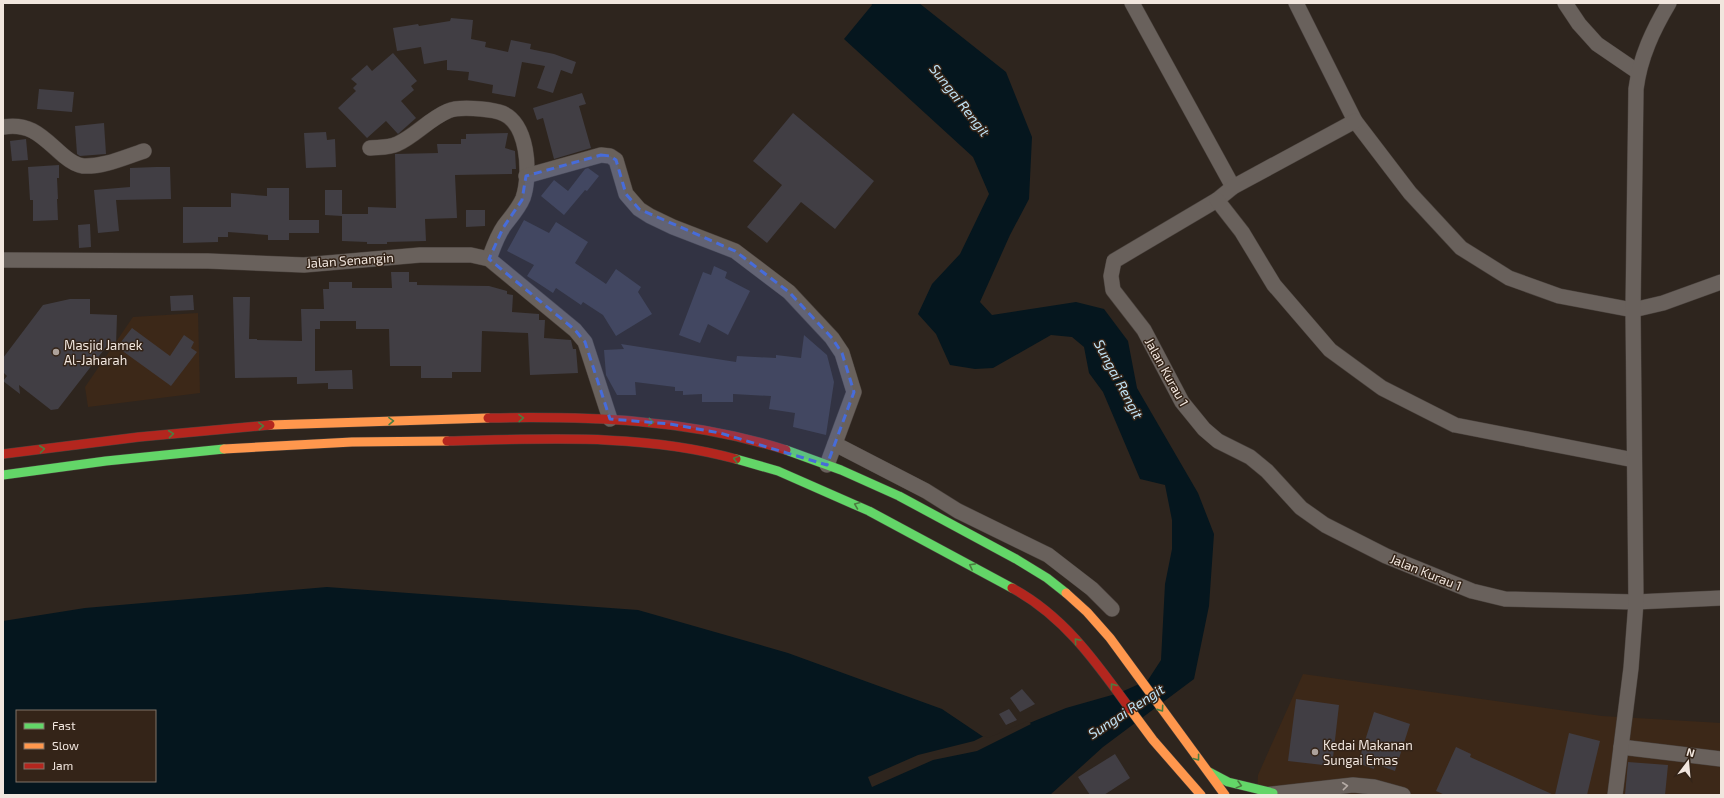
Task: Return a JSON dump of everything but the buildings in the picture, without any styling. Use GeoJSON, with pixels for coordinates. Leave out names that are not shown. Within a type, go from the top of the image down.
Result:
{"type":"FeatureCollection","features":[{"type":"Feature","properties":{"kind":"main road"},"geometry":{"type":"LineString","coordinates":[[3,454],[113,439],[230,428],[347,422],[547,417],[610,419],[670,424],[720,433],[770,446],[827,465],[880,487],[1047,578],[1074,600],[1096,622],[1122,654],[1173,727],[1225,795]]}},
{"type":"Feature","properties":{"kind":"main road"},"geometry":{"type":"LineString","coordinates":[[3,475],[106,461],[228,449],[352,442],[547,439],[612,440],[664,445],[713,453],[778,471],[869,511],[1032,599],[1056,619],[1076,639],[1102,671],[1153,740],[1201,795]]}},
{"type":"Feature","properties":{"kind":"main road"},"geometry":{"type":"LineString","coordinates":[[1206,771],[1228,782],[1269,794]]}},
{"type":"Feature","properties":{"kind":"street"},"geometry":{"type":"LineString","coordinates":[[1132,3],[1233,187]]}},
{"type":"Feature","properties":{"kind":"street"},"geometry":{"type":"LineString","coordinates":[[1296,3],[1355,121],[1410,193],[1461,248],[1516,281],[1559,296],[1633,310],[1663,303],[1721,282]]}},
{"type":"Feature","properties":{"kind":"street"},"geometry":{"type":"LineString","coordinates":[[1565,3],[1579,24],[1598,44],[1638,72]]}},
{"type":"Feature","properties":{"kind":"street"},"geometry":{"type":"LineString","coordinates":[[1615,795],[1631,668],[1636,602],[1633,310],[1636,89],[1638,72],[1654,29],[1669,3]]}},
{"type":"Feature","properties":{"kind":"street"},"geometry":{"type":"LineString","coordinates":[[370,148],[396,145],[449,110],[493,110],[505,114],[519,129],[523,138],[526,188],[522,200],[503,228],[493,247],[489,259]]}},
{"type":"Feature","properties":{"kind":"street","name":"Jalan Kurau 1"},"geometry":{"type":"LineString","coordinates":[[1355,121],[1233,187],[1217,200],[1114,261],[1111,276],[1113,290],[1144,330],[1182,402],[1204,429],[1218,441],[1250,456],[1267,471],[1301,508],[1325,525],[1386,556],[1472,591],[1505,599],[1636,602],[1721,598]]}},
{"type":"Feature","properties":{"kind":"street"},"geometry":{"type":"LineString","coordinates":[[3,127],[13,125],[32,130],[72,162],[82,166],[97,166],[144,151]]}},
{"type":"Feature","properties":{"kind":"street"},"geometry":{"type":"LineString","coordinates":[[526,176],[601,155],[610,156],[616,160],[626,194],[639,209],[668,224],[735,251],[789,292],[832,338],[842,354],[847,366],[854,392],[827,465]]}},
{"type":"Feature","properties":{"kind":"street"},"geometry":{"type":"LineString","coordinates":[[1217,200],[1242,232],[1274,285],[1330,350],[1382,388],[1455,425],[1634,460]]}},
{"type":"Feature","properties":{"kind":"street","name":"Jalan Senangin"},"geometry":{"type":"LineString","coordinates":[[3,260],[208,260],[304,264],[420,255],[471,255],[489,259],[575,330],[585,342],[610,419]]}},
{"type":"Feature","properties":{"kind":"street"},"geometry":{"type":"LineString","coordinates":[[835,444],[926,491],[958,511],[1048,556],[1092,588],[1112,609]]}},
{"type":"Feature","properties":{"kind":"street"},"geometry":{"type":"LineString","coordinates":[[1621,747],[1721,759]]}},
{"type":"Feature","properties":{"kind":"street"},"geometry":{"type":"LineString","coordinates":[[1269,794],[1353,785],[1374,787],[1403,795]]}},
{"type":"Feature","properties":{"kind":"highlighted area"},"geometry":{"type":"Polygon","coordinates":[[[601,155],[610,156],[616,160],[626,194],[639,209],[735,251],[789,292],[832,338],[842,353],[854,392],[827,465],[720,433],[670,424],[610,419],[585,342],[575,330],[489,259],[503,228],[522,200],[526,176],[601,155]]]}},
{"type":"Feature","properties":{"kind":"shaded area"},"geometry":{"type":"Polygon","coordinates":[[[198,313],[200,393],[88,407],[85,387],[133,317],[198,313]]]}},
{"type":"Feature","properties":{"kind":"shaded area"},"geometry":{"type":"Polygon","coordinates":[[[1303,674],[1602,716],[1721,723],[1721,795],[1257,795],[1258,775],[1303,674]]]}},
{"type":"Feature","properties":{"kind":"water","name":"Sungai Rengit"},"geometry":{"type":"Polygon","coordinates":[[[871,3],[919,3],[1006,72],[1032,137],[1029,199],[1010,235],[980,302],[992,315],[1076,302],[1104,309],[1128,341],[1137,388],[1198,493],[1214,534],[1209,606],[1194,679],[1103,747],[1050,795],[3,795],[3,621],[85,608],[327,587],[638,610],[788,653],[942,709],[988,740],[1066,708],[1119,693],[1148,680],[1161,660],[1165,584],[1172,549],[1172,520],[1165,485],[1140,479],[1103,392],[1089,373],[1084,347],[1072,337],[1051,335],[993,368],[975,369],[950,365],[936,334],[918,314],[932,284],[960,254],[989,194],[973,157],[844,39],[872,5],[871,3]]]}},
{"type":"Feature","properties":{"kind":"pier"},"geometry":{"type":"Polygon","coordinates":[[[1028,721],[1031,724],[977,751],[933,760],[872,787],[868,777],[918,755],[974,741],[984,736],[988,738],[1028,721]]]}},
{"type":"Feature","properties":{"kind":"traffic: fast"},"geometry":{"type":"LineString","coordinates":[[3,475],[106,461],[224,449]]}},
{"type":"Feature","properties":{"kind":"traffic: fast"},"geometry":{"type":"LineString","coordinates":[[786,450],[841,470],[899,496],[1016,559],[1047,578],[1066,593]]}},
{"type":"Feature","properties":{"kind":"traffic: fast"},"geometry":{"type":"LineString","coordinates":[[736,459],[778,471],[869,511],[1012,588]]}},
{"type":"Feature","properties":{"kind":"traffic: fast"},"geometry":{"type":"LineString","coordinates":[[1209,772],[1228,782],[1273,793]]}},
{"type":"Feature","properties":{"kind":"traffic: slow"},"geometry":{"type":"LineString","coordinates":[[270,425],[488,418]]}},
{"type":"Feature","properties":{"kind":"traffic: slow"},"geometry":{"type":"LineString","coordinates":[[224,449],[352,442],[447,441]]}},
{"type":"Feature","properties":{"kind":"traffic: slow"},"geometry":{"type":"LineString","coordinates":[[1066,593],[1087,612],[1110,638],[1225,795]]}},
{"type":"Feature","properties":{"kind":"traffic: slow"},"geometry":{"type":"LineString","coordinates":[[1130,709],[1153,740],[1201,795]]}},
{"type":"Feature","properties":{"kind":"traffic: jam"},"geometry":{"type":"LineString","coordinates":[[488,418],[601,419],[676,426],[713,432],[786,450]]}},
{"type":"Feature","properties":{"kind":"traffic: jam"},"geometry":{"type":"LineString","coordinates":[[3,454],[139,437],[270,425]]}},
{"type":"Feature","properties":{"kind":"traffic: jam"},"geometry":{"type":"LineString","coordinates":[[447,441],[520,439],[629,441],[701,451],[736,459]]}},
{"type":"Feature","properties":{"kind":"traffic: jam"},"geometry":{"type":"LineString","coordinates":[[1012,588],[1031,599],[1048,612],[1078,641],[1105,674],[1130,709]]}},
{"type":"Feature","properties":{"kind":"place","name":"Masjid Jamek Al-Jaharah"},"geometry":{"type":"Point","coordinates":[56,352]}},
{"type":"Feature","properties":{"kind":"place","name":"Kedai Makanan Sungai Emas"},"geometry":{"type":"Point","coordinates":[1315,752]}}]}
